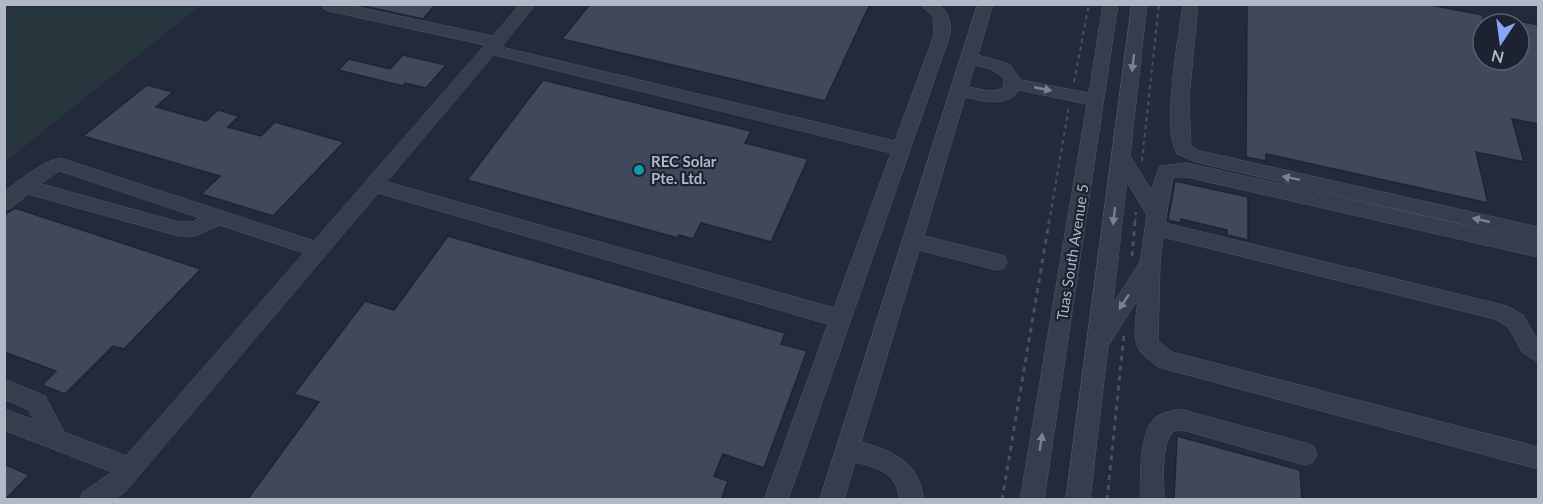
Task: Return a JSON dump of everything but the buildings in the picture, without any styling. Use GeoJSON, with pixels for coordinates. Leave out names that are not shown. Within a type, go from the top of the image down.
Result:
{"type":"FeatureCollection","features":[{"type":"Feature","properties":{"kind":"street"},"geometry":{"type":"LineString","coordinates":[[91,500],[121,484],[529,4]]}},
{"type":"Feature","properties":{"kind":"street"},"geometry":{"type":"LineString","coordinates":[[776,500],[944,24],[939,11],[926,4]]}},
{"type":"Feature","properties":{"kind":"street"},"geometry":{"type":"LineString","coordinates":[[832,500],[986,4]]}},
{"type":"Feature","properties":{"kind":"street","name":"Tuas South Avenue 5"},"geometry":{"type":"LineString","coordinates":[[1032,500],[1111,4]]}},
{"type":"Feature","properties":{"kind":"street"},"geometry":{"type":"LineString","coordinates":[[1078,500],[1140,4]]}},
{"type":"Feature","properties":{"kind":"street"},"geometry":{"type":"LineString","coordinates":[[1191,4],[1182,97],[1180,140],[1183,150],[1196,156],[1539,234]]}},
{"type":"Feature","properties":{"kind":"street"},"geometry":{"type":"LineString","coordinates":[[329,6],[494,45],[901,148]]}},
{"type":"Feature","properties":{"kind":"street"},"geometry":{"type":"LineString","coordinates":[[959,90],[996,96],[1009,92],[1014,84],[1011,74],[1002,67],[969,59]]}},
{"type":"Feature","properties":{"kind":"street"},"geometry":{"type":"LineString","coordinates":[[1014,84],[1096,100]]}},
{"type":"Feature","properties":{"kind":"street"},"geometry":{"type":"LineString","coordinates":[[1121,158],[1156,222],[1500,312],[1516,321],[1524,340],[1530,348],[1539,353]]}},
{"type":"Feature","properties":{"kind":"street"},"geometry":{"type":"LineString","coordinates":[[4,203],[48,168],[60,164],[318,250]]}},
{"type":"Feature","properties":{"kind":"street"},"geometry":{"type":"LineString","coordinates":[[1539,249],[1187,171],[1166,171],[1160,190],[1150,263],[1146,336],[1148,346],[1166,360],[1539,458]]}},
{"type":"Feature","properties":{"kind":"street"},"geometry":{"type":"LineString","coordinates":[[374,185],[841,319]]}},
{"type":"Feature","properties":{"kind":"street"},"geometry":{"type":"LineString","coordinates":[[25,186],[178,229],[195,229],[218,217]]}},
{"type":"Feature","properties":{"kind":"street"},"geometry":{"type":"LineString","coordinates":[[913,241],[997,262]]}},
{"type":"Feature","properties":{"kind":"street"},"geometry":{"type":"LineString","coordinates":[[1098,342],[1150,263]]}},
{"type":"Feature","properties":{"kind":"street"},"geometry":{"type":"LineString","coordinates":[[4,389],[37,403],[56,440]]}},
{"type":"Feature","properties":{"kind":"street"},"geometry":{"type":"LineString","coordinates":[[4,419],[56,440],[121,484]]}},
{"type":"Feature","properties":{"kind":"street"},"geometry":{"type":"LineString","coordinates":[[1152,500],[1156,437],[1162,426],[1167,423],[1183,420],[1305,454]]}},
{"type":"Feature","properties":{"kind":"street"},"geometry":{"type":"LineString","coordinates":[[848,450],[890,462],[896,466],[908,481],[911,500]]}},
{"type":"Feature","properties":{"kind":"path"},"geometry":{"type":"LineString","coordinates":[[1002,500],[1071,95],[1089,4]]}},
{"type":"Feature","properties":{"kind":"shaded area"},"geometry":{"type":"Polygon","coordinates":[[[5,4],[201,4],[201,5],[5,162],[5,4]]]}},
{"type":"Feature","properties":{"kind":"place","name":"REC Solar Pte. Ltd."},"geometry":{"type":"Point","coordinates":[639,170]}}]}
